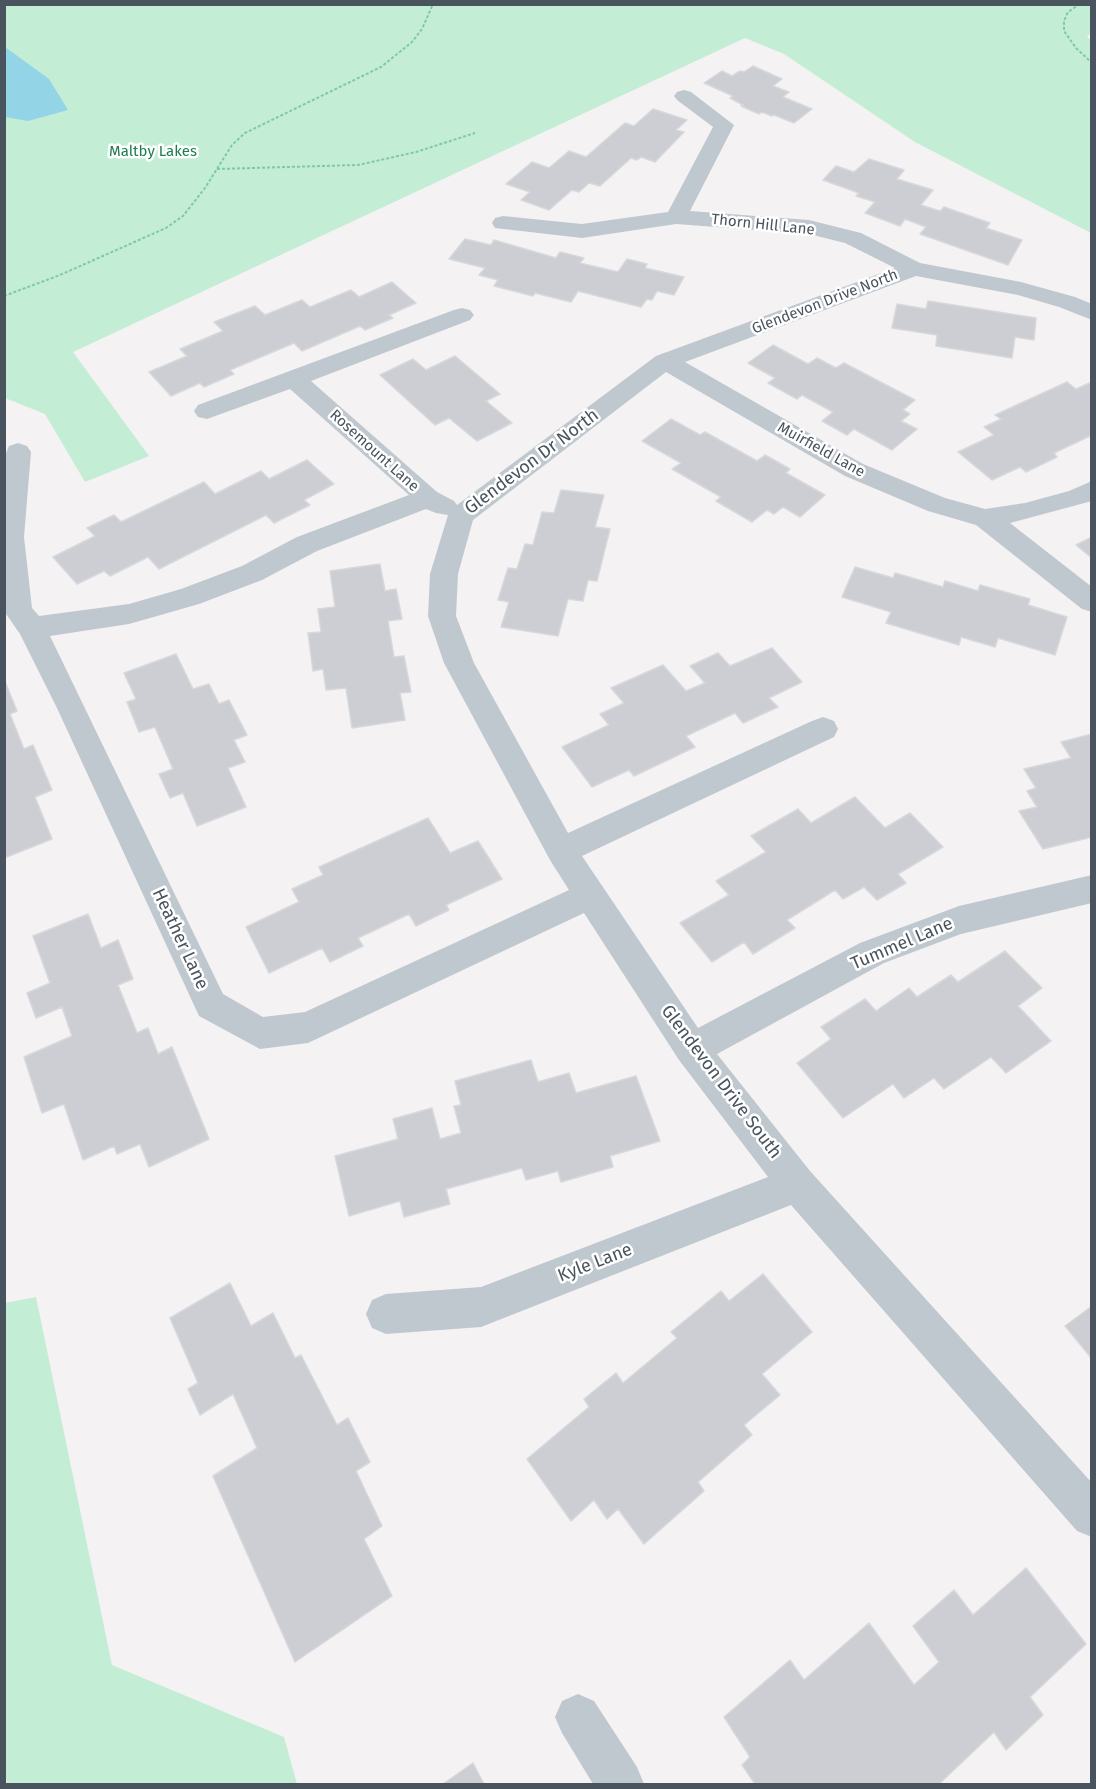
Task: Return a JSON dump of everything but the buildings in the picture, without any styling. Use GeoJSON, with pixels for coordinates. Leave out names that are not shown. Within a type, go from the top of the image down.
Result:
{"type":"FeatureCollection","features":[{"type":"Feature","properties":{"kind":"street"},"geometry":{"type":"LineString","coordinates":[[676,217],[724,125],[684,96]]}},
{"type":"Feature","properties":{"kind":"street","name":"Thorn Hill Lane"},"geometry":{"type":"LineString","coordinates":[[503,224],[582,231],[676,217],[809,227],[853,238],[914,268]]}},
{"type":"Feature","properties":{"kind":"street","name":"Glendevon Drive North"},"geometry":{"type":"LineString","coordinates":[[665,361],[914,268],[1021,289],[1066,302],[1092,313]]}},
{"type":"Feature","properties":{"kind":"street"},"geometry":{"type":"LineString","coordinates":[[207,411],[462,315]]}},
{"type":"Feature","properties":{"kind":"street","name":"Glendevon Dr North"},"geometry":{"type":"LineString","coordinates":[[561,850],[459,663],[442,616],[444,574],[461,516],[665,361]]}},
{"type":"Feature","properties":{"kind":"street","name":"Muirfield Lane"},"geometry":{"type":"LineString","coordinates":[[665,361],[854,470],[936,505],[985,518],[1092,602]]}},
{"type":"Feature","properties":{"kind":"street","name":"Rosemount Lane"},"geometry":{"type":"LineString","coordinates":[[293,378],[428,498],[461,516]]}},
{"type":"Feature","properties":{"kind":"street","name":"Heather Lane"},"geometry":{"type":"LineString","coordinates":[[18,452],[10,537],[18,610],[32,628],[211,1005],[260,1033],[308,1027],[590,895]]}},
{"type":"Feature","properties":{"kind":"street","name":"Muirfield Lane"},"geometry":{"type":"LineString","coordinates":[[985,518],[1025,512],[1078,497],[1092,490]]}},
{"type":"Feature","properties":{"kind":"street"},"geometry":{"type":"LineString","coordinates":[[32,628],[129,614],[189,597],[252,573],[307,544],[428,498]]}},
{"type":"Feature","properties":{"kind":"street"},"geometry":{"type":"LineString","coordinates":[[561,850],[823,729]]}},
{"type":"Feature","properties":{"kind":"street","name":"Glendevon Drive South"},"geometry":{"type":"LineString","coordinates":[[561,850],[692,1049],[797,1184],[1092,1516]]}},
{"type":"Feature","properties":{"kind":"street","name":"Tummel Lane"},"geometry":{"type":"LineString","coordinates":[[692,1049],[873,953],[959,920],[1092,889]]}},
{"type":"Feature","properties":{"kind":"street","name":"Kyle Lane"},"geometry":{"type":"LineString","coordinates":[[386,1314],[480,1307],[797,1184]]}},
{"type":"Feature","properties":{"kind":"street"},"geometry":{"type":"LineString","coordinates":[[579,1717],[620,1785]]}},
{"type":"Feature","properties":{"kind":"path"},"geometry":{"type":"LineString","coordinates":[[4,296],[166,228],[183,216],[205,188],[232,145],[245,133],[298,105],[368,75],[398,55],[422,30],[433,4]]}},
{"type":"Feature","properties":{"kind":"path"},"geometry":{"type":"LineString","coordinates":[[1080,4],[1068,12],[1064,21],[1064,31],[1076,48],[1092,63]]}},
{"type":"Feature","properties":{"kind":"path"},"geometry":{"type":"LineString","coordinates":[[216,169],[358,165],[416,152],[475,133]]}},
{"type":"Feature","properties":{"kind":"green space","name":"Maltby Lakes"},"geometry":{"type":"Polygon","coordinates":[[[4,5],[1091,5],[1091,32],[1087,37],[1092,41],[1091,233],[915,142],[784,54],[745,38],[73,352],[149,456],[85,482],[45,414],[5,398],[4,5]]]}},
{"type":"Feature","properties":{"kind":"green space"},"geometry":{"type":"Polygon","coordinates":[[[36,1297],[112,1665],[284,1737],[297,1784],[7,1784],[4,1764],[5,1303],[36,1297]]]}},
{"type":"Feature","properties":{"kind":"water"},"geometry":{"type":"Polygon","coordinates":[[[5,47],[49,79],[68,110],[28,121],[5,117],[5,47]]]}}]}
